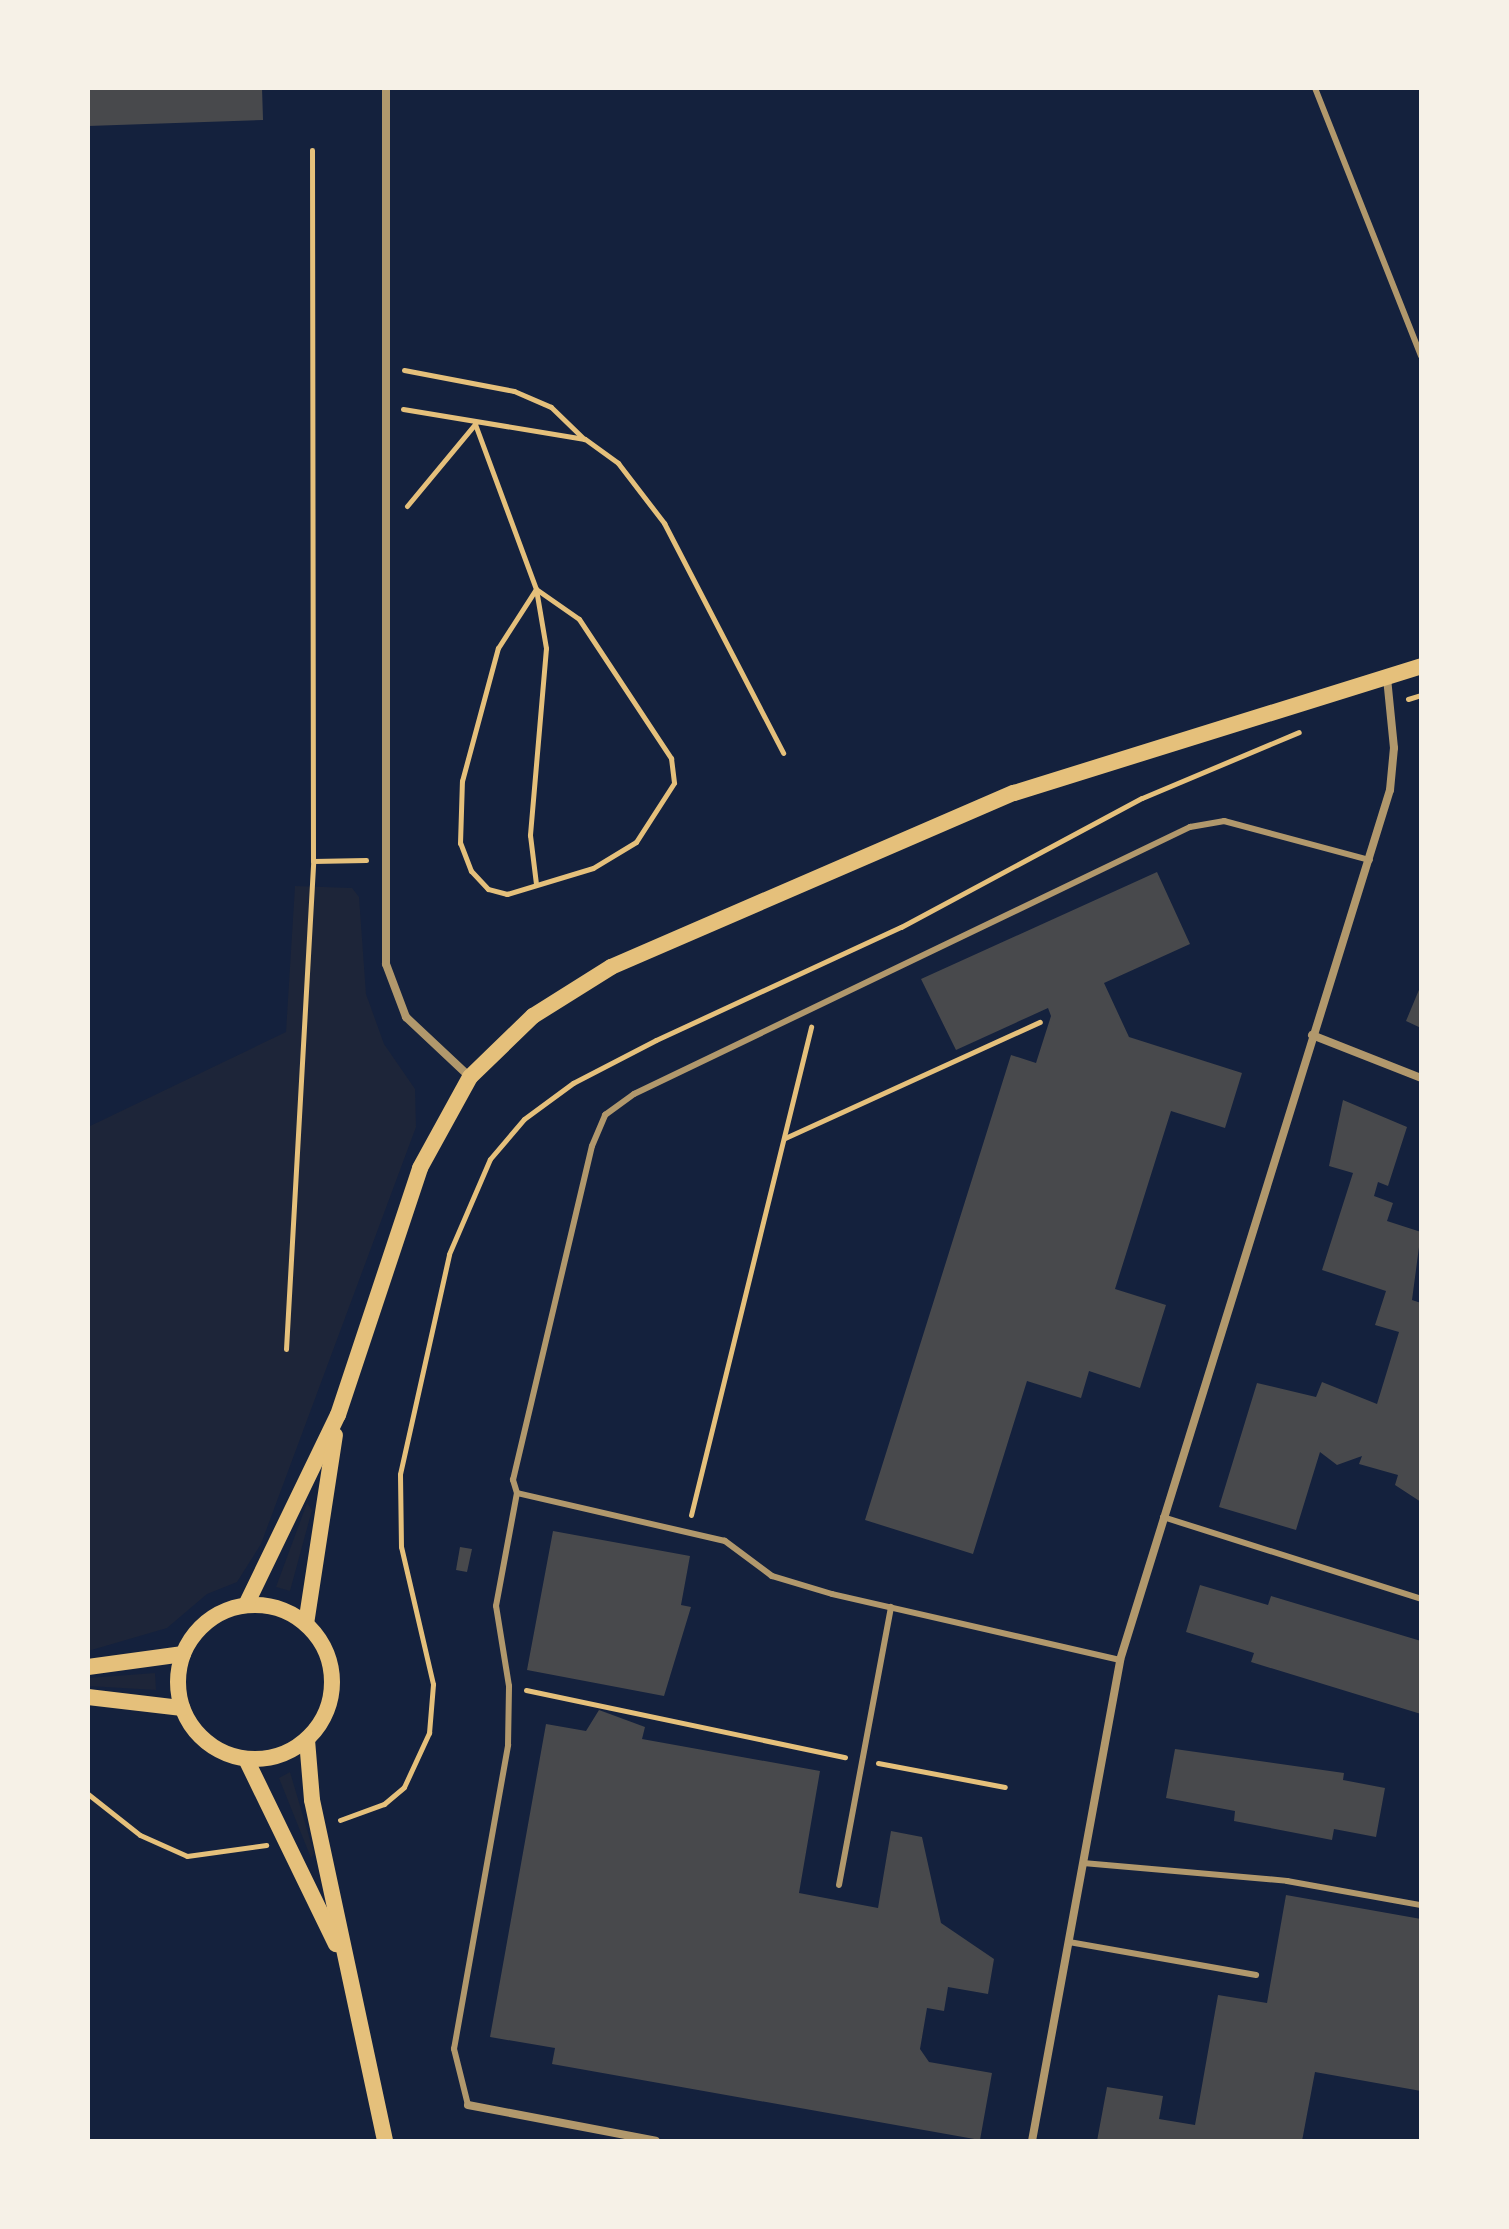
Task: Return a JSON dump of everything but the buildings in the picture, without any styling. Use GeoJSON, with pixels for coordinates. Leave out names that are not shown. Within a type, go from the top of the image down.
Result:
{"type":"FeatureCollection","features":[{"type":"Feature","properties":{"kind":"main road"},"geometry":{"type":"LineString","coordinates":[[246,1605],[338,1415],[420,1168],[470,1077],[533,1016],[611,967],[893,843],[1112,757],[1421,666]]}},
{"type":"Feature","properties":{"kind":"main road"},"geometry":{"type":"LineString","coordinates":[[306,1624],[338,1415]]}},
{"type":"Feature","properties":{"kind":"main road"},"geometry":{"type":"LineString","coordinates":[[246,1605],[278,1608],[306,1624],[322,1644],[332,1682],[328,1708],[307,1740],[278,1756],[246,1759],[214,1747],[182,1708],[183,1654],[201,1626],[246,1605]]}},
{"type":"Feature","properties":{"kind":"main road"},"geometry":{"type":"LineString","coordinates":[[88,1667],[183,1654]]}},
{"type":"Feature","properties":{"kind":"main road"},"geometry":{"type":"LineString","coordinates":[[88,1697],[182,1708]]}},
{"type":"Feature","properties":{"kind":"main road"},"geometry":{"type":"LineString","coordinates":[[307,1740],[348,1971],[385,2141]]}},
{"type":"Feature","properties":{"kind":"main road"},"geometry":{"type":"LineString","coordinates":[[246,1759],[348,1971]]}},
{"type":"Feature","properties":{"kind":"street"},"geometry":{"type":"LineString","coordinates":[[386,88],[384,860],[391,989],[424,1039],[470,1077]]}},
{"type":"Feature","properties":{"kind":"street"},"geometry":{"type":"LineString","coordinates":[[1032,2141],[1120,1660],[1390,790],[1392,704],[1387,678]]}},
{"type":"Feature","properties":{"kind":"street"},"geometry":{"type":"LineString","coordinates":[[1312,1035],[1421,1078]]}},
{"type":"Feature","properties":{"kind":"street"},"geometry":{"type":"LineString","coordinates":[[468,2105],[656,2141]]}},
{"type":"Feature","properties":{"kind":"lane"},"geometry":{"type":"LineString","coordinates":[[1315,88],[1421,356]]}},
{"type":"Feature","properties":{"kind":"lane"},"geometry":{"type":"LineString","coordinates":[[468,2105],[454,2049],[508,1745],[509,1686],[496,1606],[517,1493],[513,1480],[538,1366],[605,1115],[1190,827],[1224,821],[1370,860]]}},
{"type":"Feature","properties":{"kind":"lane"},"geometry":{"type":"LineString","coordinates":[[517,1493],[725,1541],[772,1576],[1120,1660]]}},
{"type":"Feature","properties":{"kind":"lane"},"geometry":{"type":"LineString","coordinates":[[1163,1517],[1421,1599]]}},
{"type":"Feature","properties":{"kind":"lane"},"geometry":{"type":"LineString","coordinates":[[839,1885],[891,1607]]}},
{"type":"Feature","properties":{"kind":"lane"},"geometry":{"type":"LineString","coordinates":[[1083,1863],[1287,1881],[1421,1905]]}},
{"type":"Feature","properties":{"kind":"lane"},"geometry":{"type":"LineString","coordinates":[[1069,1942],[1256,1975]]}},
{"type":"Feature","properties":{"kind":"path"},"geometry":{"type":"LineString","coordinates":[[286,1349],[313,861],[312,150]]}},
{"type":"Feature","properties":{"kind":"path"},"geometry":{"type":"LineString","coordinates":[[387,369],[514,391],[551,407],[585,439],[618,463],[664,523],[783,753]]}},
{"type":"Feature","properties":{"kind":"path"},"geometry":{"type":"LineString","coordinates":[[387,403],[475,424],[585,439]]}},
{"type":"Feature","properties":{"kind":"path"},"geometry":{"type":"LineString","coordinates":[[387,532],[475,424]]}},
{"type":"Feature","properties":{"kind":"path"},"geometry":{"type":"LineString","coordinates":[[475,424],[536,589],[546,648],[530,835],[536,884]]}},
{"type":"Feature","properties":{"kind":"path"},"geometry":{"type":"LineString","coordinates":[[536,589],[579,619],[671,758],[674,783],[636,842],[593,868],[507,894],[488,889],[460,843],[473,722],[498,648],[536,589]]}},
{"type":"Feature","properties":{"kind":"path"},"geometry":{"type":"LineString","coordinates":[[1392,704],[1421,695]]}},
{"type":"Feature","properties":{"kind":"path"},"geometry":{"type":"LineString","coordinates":[[346,1818],[404,1787],[429,1733],[433,1684],[401,1547],[400,1474],[449,1254],[490,1159],[524,1119],[573,1083],[656,1040],[901,927],[1142,798],[1311,727]]}},
{"type":"Feature","properties":{"kind":"path"},"geometry":{"type":"LineString","coordinates":[[313,861],[384,860]]}},
{"type":"Feature","properties":{"kind":"path"},"geometry":{"type":"LineString","coordinates":[[687,1531],[816,1009]]}},
{"type":"Feature","properties":{"kind":"path"},"geometry":{"type":"LineString","coordinates":[[784,1138],[1040,1022]]}},
{"type":"Feature","properties":{"kind":"path"},"geometry":{"type":"LineString","coordinates":[[509,1686],[1005,1787]]}},
{"type":"Feature","properties":{"kind":"path"},"geometry":{"type":"LineString","coordinates":[[88,1794],[164,1849],[236,1855]]}},
{"type":"Feature","properties":{"kind":"shaded area"},"geometry":{"type":"Polygon","coordinates":[[[295,886],[352,888],[359,897],[366,994],[384,1044],[415,1089],[416,1127],[261,1544],[237,1582],[207,1594],[167,1628],[88,1651],[88,1127],[286,1032],[295,886]]]}},
{"type":"Feature","properties":{"kind":"shaded area"},"geometry":{"type":"Polygon","coordinates":[[[307,1503],[312,1510],[290,1591],[276,1587],[307,1503]]]}},
{"type":"Feature","properties":{"kind":"shaded area"},"geometry":{"type":"Polygon","coordinates":[[[155,1673],[156,1690],[88,1686],[88,1678],[155,1673]]]}},
{"type":"Feature","properties":{"kind":"shaded area"},"geometry":{"type":"Polygon","coordinates":[[[290,1772],[314,1853],[311,1858],[279,1778],[290,1772]]]}}]}
